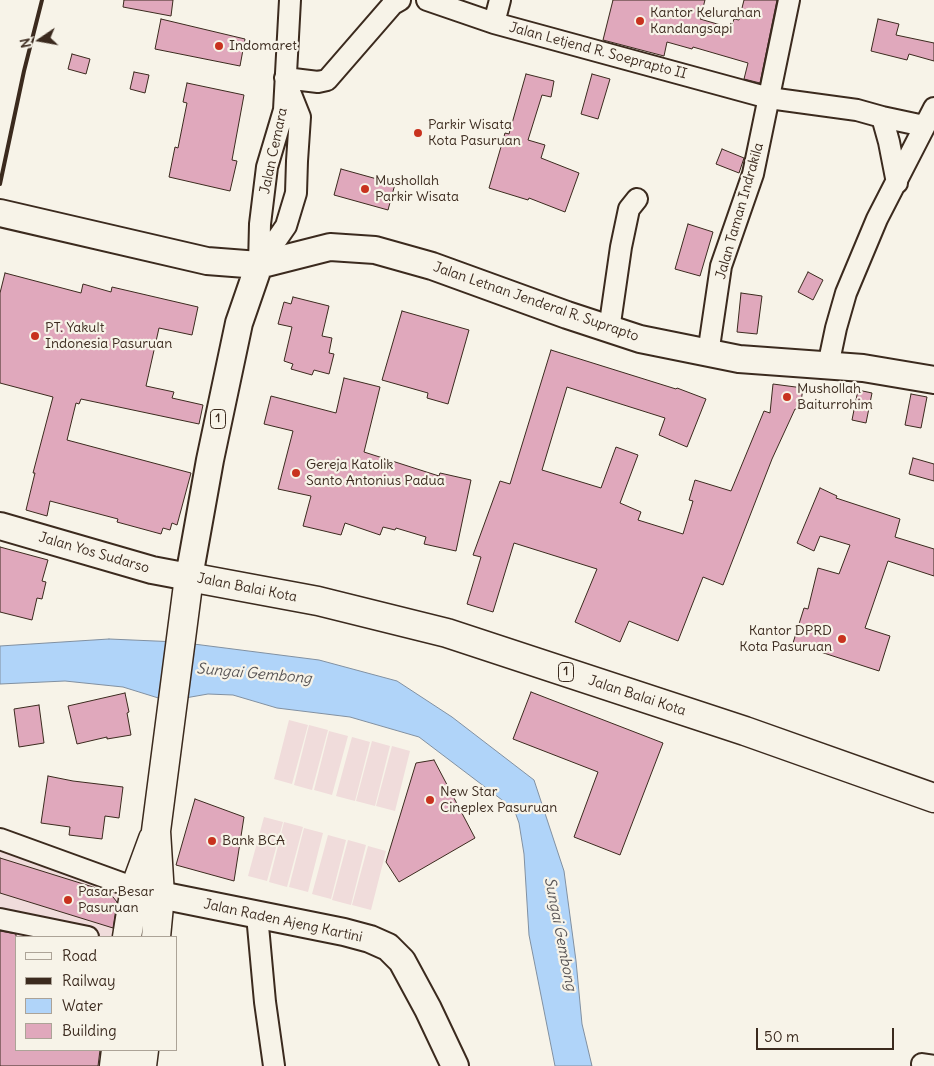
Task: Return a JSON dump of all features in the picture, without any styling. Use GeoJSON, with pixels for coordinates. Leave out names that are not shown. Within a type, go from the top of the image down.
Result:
{"type":"FeatureCollection","features":[{"type":"Feature","properties":{"kind":"highway","name":"1"},"geometry":{"type":"LineString","coordinates":[[127,936],[148,891],[189,577]]}},
{"type":"Feature","properties":{"kind":"highway","name":"Jalan Balai Kota"},"geometry":{"type":"LineString","coordinates":[[189,577],[318,601],[447,633],[745,731],[934,798]]}},
{"type":"Feature","properties":{"kind":"highway","name":"1"},"geometry":{"type":"LineString","coordinates":[[148,891],[156,936]]}},
{"type":"Feature","properties":{"kind":"highway"},"geometry":{"type":"LineString","coordinates":[[114,1066],[116,1051]]}},
{"type":"Feature","properties":{"kind":"highway"},"geometry":{"type":"LineString","coordinates":[[142,1066],[144,1051]]}},
{"type":"Feature","properties":{"kind":"main road","name":"Jalan Letnan Jenderal R. Suprapto"},"geometry":{"type":"LineString","coordinates":[[0,214],[207,260],[259,265],[330,247],[375,250],[432,266],[609,330],[640,339],[708,354],[747,360],[863,368],[934,380]]}},
{"type":"Feature","properties":{"kind":"main road","name":"1"},"geometry":{"type":"LineString","coordinates":[[189,577],[210,460],[239,323],[259,265]]}},
{"type":"Feature","properties":{"kind":"main road","name":"Jalan Yos Sudarso"},"geometry":{"type":"LineString","coordinates":[[0,526],[152,570],[189,577]]}},
{"type":"Feature","properties":{"kind":"main road","name":"Jalan Raden Ajeng Kartini"},"geometry":{"type":"LineString","coordinates":[[148,891],[344,932],[370,939],[388,947],[402,961],[456,1066]]}},
{"type":"Feature","properties":{"kind":"street","name":"Jalan Cemara"},"geometry":{"type":"LineString","coordinates":[[259,265],[260,224],[267,167],[284,110],[290,0]]}},
{"type":"Feature","properties":{"kind":"street"},"geometry":{"type":"LineString","coordinates":[[285,78],[318,82],[327,80],[393,4],[400,0]]}},
{"type":"Feature","properties":{"kind":"street","name":"Jalan Letjend R. Soeprapto II"},"geometry":{"type":"LineString","coordinates":[[428,0],[494,23],[770,98]]}},
{"type":"Feature","properties":{"kind":"street"},"geometry":{"type":"LineString","coordinates":[[494,23],[500,0]]}},
{"type":"Feature","properties":{"kind":"street","name":"Jalan Taman Indrakila"},"geometry":{"type":"LineString","coordinates":[[708,354],[720,266],[753,174],[789,0]]}},
{"type":"Feature","properties":{"kind":"street","name":"Jalan Cemara"},"geometry":{"type":"LineString","coordinates":[[259,265],[286,226],[296,193],[296,161],[300,117],[285,78]]}},
{"type":"Feature","properties":{"kind":"street"},"geometry":{"type":"LineString","coordinates":[[770,98],[857,110],[924,126]]}},
{"type":"Feature","properties":{"kind":"street"},"geometry":{"type":"LineString","coordinates":[[828,366],[846,293],[877,219],[934,108]]}},
{"type":"Feature","properties":{"kind":"street"},"geometry":{"type":"LineString","coordinates":[[882,117],[890,142],[897,183]]}},
{"type":"Feature","properties":{"kind":"street"},"geometry":{"type":"LineString","coordinates":[[609,330],[621,247],[629,208],[637,200]]}},
{"type":"Feature","properties":{"kind":"street"},"geometry":{"type":"LineString","coordinates":[[0,839],[148,891]]}},
{"type":"Feature","properties":{"kind":"street"},"geometry":{"type":"LineString","coordinates":[[257,915],[265,1002],[274,1066]]}},
{"type":"Feature","properties":{"kind":"street"},"geometry":{"type":"LineString","coordinates":[[0,919],[83,936]]}},
{"type":"Feature","properties":{"kind":"shaded area"},"geometry":{"type":"Polygon","coordinates":[[[289,720],[308,725],[292,784],[274,779],[289,720]]]}},
{"type":"Feature","properties":{"kind":"shaded area"},"geometry":{"type":"Polygon","coordinates":[[[309,725],[328,730],[312,790],[294,785],[309,725]]]}},
{"type":"Feature","properties":{"kind":"shaded area"},"geometry":{"type":"Polygon","coordinates":[[[329,731],[348,736],[332,795],[314,790],[329,731]]]}},
{"type":"Feature","properties":{"kind":"shaded area"},"geometry":{"type":"Polygon","coordinates":[[[352,737],[370,742],[355,801],[336,796],[352,737]]]}},
{"type":"Feature","properties":{"kind":"shaded area"},"geometry":{"type":"Polygon","coordinates":[[[372,741],[390,746],[375,806],[356,801],[372,741]]]}},
{"type":"Feature","properties":{"kind":"shaded area"},"geometry":{"type":"Polygon","coordinates":[[[392,746],[410,751],[395,811],[376,806],[392,746]]]}},
{"type":"Feature","properties":{"kind":"shaded area"},"geometry":{"type":"Polygon","coordinates":[[[264,817],[283,822],[267,881],[248,876],[264,817]]]}},
{"type":"Feature","properties":{"kind":"shaded area"},"geometry":{"type":"Polygon","coordinates":[[[284,822],[303,827],[287,887],[269,882],[284,822]]]}},
{"type":"Feature","properties":{"kind":"shaded area"},"geometry":{"type":"Polygon","coordinates":[[[304,828],[323,833],[308,892],[289,887],[304,828]]]}},
{"type":"Feature","properties":{"kind":"shaded area"},"geometry":{"type":"Polygon","coordinates":[[[328,835],[346,840],[331,899],[312,894],[328,835]]]}},
{"type":"Feature","properties":{"kind":"shaded area"},"geometry":{"type":"Polygon","coordinates":[[[348,840],[366,845],[351,905],[332,900],[348,840]]]}},
{"type":"Feature","properties":{"kind":"shaded area"},"geometry":{"type":"Polygon","coordinates":[[[0,841],[135,888],[126,936],[15,936],[15,1051],[114,1051],[113,1066],[0,1066],[0,841]]]}},
{"type":"Feature","properties":{"kind":"shaded area"},"geometry":{"type":"Polygon","coordinates":[[[368,846],[386,851],[371,910],[352,905],[368,846]]]}},
{"type":"Feature","properties":{"kind":"water","name":"Sungai Gembong"},"geometry":{"type":"Polygon","coordinates":[[[109,639],[178,642],[319,660],[397,681],[452,717],[534,780],[564,871],[582,1024],[592,1066],[555,1066],[529,935],[524,854],[519,823],[514,809],[419,737],[350,717],[277,708],[233,695],[208,694],[168,701],[123,687],[65,681],[0,684],[0,646],[109,639]]]}},
{"type":"Feature","properties":{"kind":"building"},"geometry":{"type":"Polygon","coordinates":[[[124,0],[173,0],[171,16],[123,7],[124,0]]]}},
{"type":"Feature","properties":{"kind":"building"},"geometry":{"type":"Polygon","coordinates":[[[613,0],[705,0],[700,19],[731,28],[734,19],[739,20],[744,0],[777,0],[760,83],[744,79],[748,63],[693,47],[692,49],[667,42],[664,56],[603,40],[613,0]]]}},
{"type":"Feature","properties":{"kind":"building"},"geometry":{"type":"Polygon","coordinates":[[[161,19],[245,39],[240,66],[155,49],[161,19]]]}},
{"type":"Feature","properties":{"kind":"building"},"geometry":{"type":"Polygon","coordinates":[[[878,19],[899,24],[896,35],[934,43],[934,61],[909,54],[907,60],[871,51],[878,19]]]}},
{"type":"Feature","properties":{"kind":"building"},"geometry":{"type":"Polygon","coordinates":[[[72,54],[90,59],[86,74],[68,69],[72,54]]]}},
{"type":"Feature","properties":{"kind":"building"},"geometry":{"type":"Polygon","coordinates":[[[134,72],[149,75],[145,93],[130,89],[134,72]]]}},
{"type":"Feature","properties":{"kind":"building"},"geometry":{"type":"Polygon","coordinates":[[[526,74],[554,81],[551,97],[542,95],[528,140],[545,145],[541,158],[579,173],[565,212],[529,198],[528,200],[489,188],[505,133],[509,134],[526,74]]]}},
{"type":"Feature","properties":{"kind":"building"},"geometry":{"type":"Polygon","coordinates":[[[592,74],[610,79],[598,119],[581,114],[592,74]]]}},
{"type":"Feature","properties":{"kind":"building"},"geometry":{"type":"Polygon","coordinates":[[[187,83],[244,95],[232,160],[237,161],[230,191],[169,177],[175,147],[178,148],[187,103],[183,102],[187,83]]]}},
{"type":"Feature","properties":{"kind":"building"},"geometry":{"type":"Polygon","coordinates":[[[722,149],[744,158],[739,173],[716,164],[722,149]]]}},
{"type":"Feature","properties":{"kind":"building","name":"Mushollah Parkir Wisata"},"geometry":{"type":"Polygon","coordinates":[[[341,169],[395,184],[388,210],[334,195],[341,169]]]}},
{"type":"Feature","properties":{"kind":"building"},"geometry":{"type":"Polygon","coordinates":[[[688,224],[713,232],[700,276],[675,269],[688,224]]]}},
{"type":"Feature","properties":{"kind":"building"},"geometry":{"type":"Polygon","coordinates":[[[808,272],[823,280],[813,300],[798,292],[808,272]]]}},
{"type":"Feature","properties":{"kind":"building"},"geometry":{"type":"Polygon","coordinates":[[[5,273],[81,293],[83,284],[111,292],[112,287],[198,307],[192,335],[159,328],[146,386],[174,392],[172,398],[203,405],[199,424],[81,399],[79,404],[76,403],[67,440],[191,473],[177,525],[172,523],[170,530],[163,528],[161,534],[117,522],[118,519],[50,501],[47,516],[26,510],[35,473],[33,473],[53,397],[0,383],[0,293],[5,273]]]}},
{"type":"Feature","properties":{"kind":"building"},"geometry":{"type":"Polygon","coordinates":[[[741,293],[762,296],[757,334],[737,332],[741,293]]]}},
{"type":"Feature","properties":{"kind":"building"},"geometry":{"type":"Polygon","coordinates":[[[293,297],[329,306],[322,336],[332,338],[329,353],[334,354],[329,374],[314,370],[312,375],[291,369],[293,364],[284,361],[292,327],[278,324],[284,302],[291,304],[293,297]]]}},
{"type":"Feature","properties":{"kind":"building"},"geometry":{"type":"Polygon","coordinates":[[[402,311],[469,330],[448,404],[427,398],[428,393],[382,380],[402,311]]]}},
{"type":"Feature","properties":{"kind":"building"},"geometry":{"type":"Polygon","coordinates":[[[551,350],[677,388],[706,399],[687,447],[659,435],[665,418],[567,387],[542,470],[601,488],[616,447],[638,455],[620,503],[641,512],[638,520],[683,534],[693,501],[689,500],[695,480],[731,491],[764,411],[770,413],[773,384],[803,388],[800,409],[795,409],[772,459],[723,585],[703,577],[678,641],[629,621],[620,642],[575,622],[597,569],[514,543],[493,612],[467,604],[481,557],[473,555],[500,481],[510,484],[551,350]]]}},
{"type":"Feature","properties":{"kind":"building"},"geometry":{"type":"Polygon","coordinates":[[[344,378],[380,387],[364,452],[439,476],[440,473],[471,480],[456,551],[424,544],[426,537],[396,528],[395,530],[383,527],[380,535],[345,523],[341,535],[303,526],[311,496],[278,489],[293,431],[264,424],[271,396],[336,413],[344,378]]]}},
{"type":"Feature","properties":{"kind":"building"},"geometry":{"type":"Polygon","coordinates":[[[858,390],[872,393],[866,423],[852,420],[858,390]]]}},
{"type":"Feature","properties":{"kind":"building"},"geometry":{"type":"Polygon","coordinates":[[[911,394],[927,397],[921,428],[905,425],[911,394]]]}},
{"type":"Feature","properties":{"kind":"building"},"geometry":{"type":"Polygon","coordinates":[[[913,458],[934,464],[934,481],[909,474],[913,458]]]}},
{"type":"Feature","properties":{"kind":"building"},"geometry":{"type":"Polygon","coordinates":[[[820,488],[837,496],[836,498],[900,519],[895,537],[934,549],[934,576],[888,561],[865,628],[890,636],[879,671],[793,643],[804,608],[808,609],[818,568],[839,574],[850,545],[820,536],[814,551],[797,543],[820,488]]]}},
{"type":"Feature","properties":{"kind":"building"},"geometry":{"type":"Polygon","coordinates":[[[0,547],[48,560],[42,581],[46,582],[42,599],[37,598],[32,620],[0,612],[0,547]]]}},
{"type":"Feature","properties":{"kind":"building"},"geometry":{"type":"Polygon","coordinates":[[[531,692],[663,743],[620,855],[574,837],[598,772],[513,739],[531,692]]]}},
{"type":"Feature","properties":{"kind":"building"},"geometry":{"type":"Polygon","coordinates":[[[125,693],[131,735],[107,739],[107,737],[77,744],[68,706],[125,693]]]}},
{"type":"Feature","properties":{"kind":"building"},"geometry":{"type":"Polygon","coordinates":[[[39,705],[44,743],[19,747],[14,709],[39,705]]]}},
{"type":"Feature","properties":{"kind":"building","name":"New Star Cineplex Pasuruan"},"geometry":{"type":"Polygon","coordinates":[[[434,760],[475,838],[399,882],[386,862],[416,763],[434,760]]]}},
{"type":"Feature","properties":{"kind":"building"},"geometry":{"type":"Polygon","coordinates":[[[48,776],[123,787],[119,818],[105,816],[102,839],[69,835],[70,827],[41,823],[48,776]]]}},
{"type":"Feature","properties":{"kind":"building","name":"Bank BCA"},"geometry":{"type":"Polygon","coordinates":[[[195,799],[244,817],[234,881],[176,865],[195,799]]]}},
{"type":"Feature","properties":{"kind":"building","name":"Pasar Besar Pasuruan"},"geometry":{"type":"Polygon","coordinates":[[[0,858],[109,892],[117,902],[113,928],[0,893],[0,858]]]}},
{"type":"Feature","properties":{"kind":"building"},"geometry":{"type":"Polygon","coordinates":[[[0,931],[16,934],[15,1051],[100,1051],[98,1066],[0,1066],[0,931]]]}},
{"type":"Feature","properties":{"kind":"railway"},"geometry":{"type":"LineString","coordinates":[[0,184],[24,71],[42,0]]}},
{"type":"Feature","properties":{"kind":"place","name":"Kantor Kelurahan Kandangsapi"},"geometry":{"type":"Point","coordinates":[640,21]}},
{"type":"Feature","properties":{"kind":"place","name":"Indomaret"},"geometry":{"type":"Point","coordinates":[219,46]}},
{"type":"Feature","properties":{"kind":"place","name":"Parkir Wisata Kota Pasuruan"},"geometry":{"type":"Point","coordinates":[418,133]}},
{"type":"Feature","properties":{"kind":"place","name":"Mushollah Parkir Wisata"},"geometry":{"type":"Point","coordinates":[365,189]}},
{"type":"Feature","properties":{"kind":"place","name":"PT. Yakult Indonesia Pasuruan"},"geometry":{"type":"Point","coordinates":[35,336]}},
{"type":"Feature","properties":{"kind":"place","name":"Mushollah Baiturrohim"},"geometry":{"type":"Point","coordinates":[787,397]}},
{"type":"Feature","properties":{"kind":"place","name":"Gereja Katolik Santo Antonius Padua"},"geometry":{"type":"Point","coordinates":[296,473]}},
{"type":"Feature","properties":{"kind":"place","name":"Kantor DPRD Kota Pasuruan"},"geometry":{"type":"Point","coordinates":[842,639]}},
{"type":"Feature","properties":{"kind":"place","name":"New Star Cineplex Pasuruan"},"geometry":{"type":"Point","coordinates":[430,800]}},
{"type":"Feature","properties":{"kind":"place","name":"Bank BCA"},"geometry":{"type":"Point","coordinates":[212,841]}},
{"type":"Feature","properties":{"kind":"place","name":"Pasar Besar Pasuruan"},"geometry":{"type":"Point","coordinates":[68,900]}}]}
